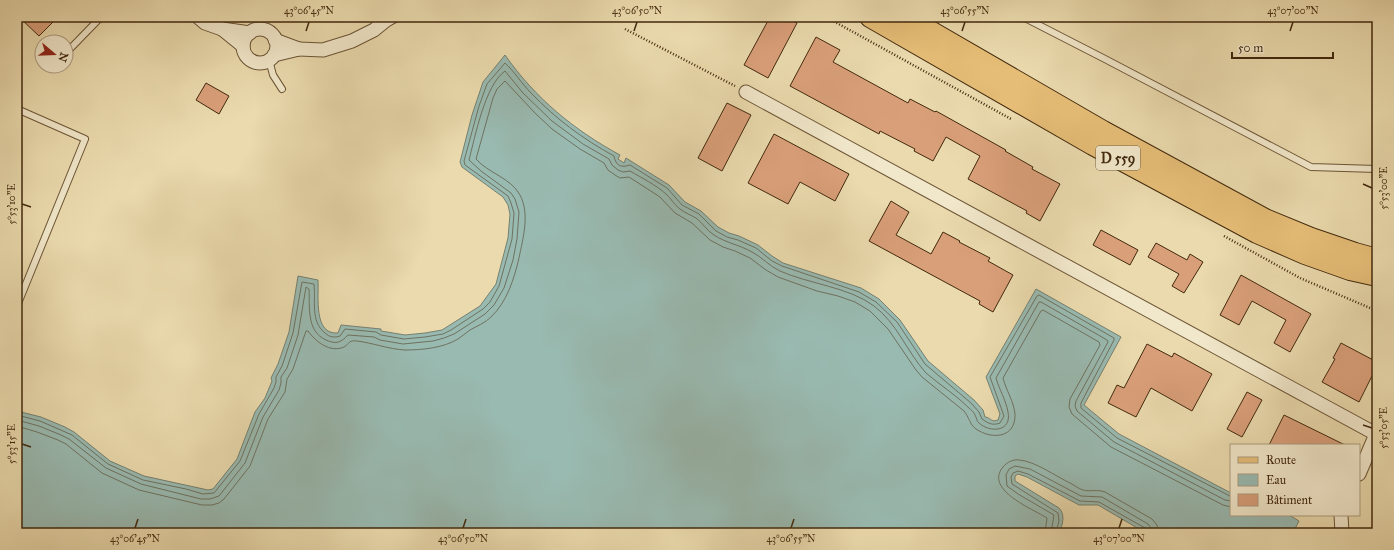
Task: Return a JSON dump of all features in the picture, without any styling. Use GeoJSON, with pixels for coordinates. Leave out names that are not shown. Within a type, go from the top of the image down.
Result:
{"type":"FeatureCollection","features":[{"type":"Feature","properties":{"kind":"main road","name":"D 559"},"geometry":{"type":"LineString","coordinates":[[906,17],[1103,131],[1265,219],[1318,240],[1377,259]]}},
{"type":"Feature","properties":{"kind":"main road","name":"D 559"},"geometry":{"type":"LineString","coordinates":[[877,21],[1093,144],[1257,233],[1305,254],[1350,270],[1377,276]]}},
{"type":"Feature","properties":{"kind":"street"},"geometry":{"type":"LineString","coordinates":[[198,17],[205,23],[222,29],[250,33]]}},
{"type":"Feature","properties":{"kind":"street"},"geometry":{"type":"LineString","coordinates":[[374,30],[385,17]]}},
{"type":"Feature","properties":{"kind":"street"},"geometry":{"type":"LineString","coordinates":[[272,57],[277,47],[276,40],[273,35],[264,30],[254,30],[250,33],[244,41],[243,46],[246,56],[254,62],[264,62],[272,57],[299,49],[323,50],[352,41],[374,30],[390,17]]}},
{"type":"Feature","properties":{"kind":"street"},"geometry":{"type":"LineString","coordinates":[[222,29],[243,46]]}},
{"type":"Feature","properties":{"kind":"street"},"geometry":{"type":"LineString","coordinates":[[276,40],[299,49]]}},
{"type":"Feature","properties":{"kind":"street"},"geometry":{"type":"LineString","coordinates":[[746,92],[1377,435],[1360,472]]}},
{"type":"Feature","properties":{"kind":"street"},"geometry":{"type":"LineString","coordinates":[[1341,516],[1342,533]]}},
{"type":"Feature","properties":{"kind":"lane"},"geometry":{"type":"LineString","coordinates":[[74,45],[102,17]]}},
{"type":"Feature","properties":{"kind":"lane"},"geometry":{"type":"LineString","coordinates":[[374,30],[400,17]]}},
{"type":"Feature","properties":{"kind":"lane"},"geometry":{"type":"LineString","coordinates":[[866,17],[877,21]]}},
{"type":"Feature","properties":{"kind":"lane"},"geometry":{"type":"LineString","coordinates":[[1023,17],[1311,167],[1377,169]]}},
{"type":"Feature","properties":{"kind":"lane"},"geometry":{"type":"LineString","coordinates":[[272,57],[273,75],[282,89]]}},
{"type":"Feature","properties":{"kind":"lane"},"geometry":{"type":"LineString","coordinates":[[17,109],[85,139],[17,306]]}},
{"type":"Feature","properties":{"kind":"path"},"geometry":{"type":"LineString","coordinates":[[625,30],[746,92]]}},
{"type":"Feature","properties":{"kind":"path"},"geometry":{"type":"LineString","coordinates":[[1300,278],[1377,311]]}},
{"type":"Feature","properties":{"kind":"water"},"geometry":{"type":"Polygon","coordinates":[[[505,55],[529,85],[556,112],[587,135],[620,155],[618,159],[624,163],[626,158],[669,185],[685,202],[701,211],[718,227],[758,245],[783,263],[861,288],[879,299],[900,320],[928,361],[974,400],[983,410],[985,417],[988,417],[993,421],[998,420],[1000,414],[986,377],[1036,289],[1121,337],[1084,405],[1119,434],[1230,492],[1230,516],[1291,516],[1299,521],[1295,529],[1285,528],[1282,533],[1146,533],[1098,505],[1079,505],[1027,477],[1018,474],[1015,476],[1015,481],[1059,508],[1063,520],[1060,533],[17,533],[17,411],[41,417],[65,427],[74,432],[110,461],[144,476],[208,490],[213,489],[237,459],[255,412],[265,398],[272,381],[271,378],[278,364],[289,332],[298,276],[318,280],[319,313],[324,328],[330,332],[338,333],[341,325],[381,329],[381,331],[405,335],[425,333],[442,330],[480,306],[496,284],[508,238],[510,214],[508,205],[503,197],[462,167],[460,162],[472,115],[483,82],[505,55]]]}},
{"type":"Feature","properties":{"kind":"building"},"geometry":{"type":"Polygon","coordinates":[[[19,17],[58,17],[41,34],[37,34],[19,17]]]}},
{"type":"Feature","properties":{"kind":"building"},"geometry":{"type":"Polygon","coordinates":[[[770,17],[786,17],[797,23],[768,78],[744,65],[770,17]]]}},
{"type":"Feature","properties":{"kind":"building"},"geometry":{"type":"Polygon","coordinates":[[[816,37],[840,50],[833,62],[908,103],[910,99],[935,112],[936,111],[1006,150],[1005,151],[1033,167],[1032,169],[1060,184],[1040,221],[1026,213],[1027,211],[968,179],[980,156],[946,137],[933,161],[914,151],[915,149],[880,131],[879,134],[790,86],[816,37]]]}},
{"type":"Feature","properties":{"kind":"building"},"geometry":{"type":"Polygon","coordinates":[[[206,83],[229,96],[219,114],[196,100],[206,83]]]}},
{"type":"Feature","properties":{"kind":"building"},"geometry":{"type":"Polygon","coordinates":[[[727,103],[751,115],[722,171],[698,158],[727,103]]]}},
{"type":"Feature","properties":{"kind":"building"},"geometry":{"type":"Polygon","coordinates":[[[774,134],[849,174],[835,201],[800,182],[788,204],[748,183],[774,134]]]}},
{"type":"Feature","properties":{"kind":"building"},"geometry":{"type":"Polygon","coordinates":[[[891,201],[909,212],[896,235],[931,254],[943,232],[990,258],[988,261],[1013,275],[993,312],[979,304],[980,301],[869,241],[891,201]]]}},
{"type":"Feature","properties":{"kind":"building"},"geometry":{"type":"Polygon","coordinates":[[[1101,230],[1138,250],[1130,265],[1093,245],[1101,230]]]}},
{"type":"Feature","properties":{"kind":"building"},"geometry":{"type":"Polygon","coordinates":[[[1156,243],[1187,260],[1190,254],[1203,262],[1184,293],[1172,286],[1179,274],[1148,257],[1156,243]]]}},
{"type":"Feature","properties":{"kind":"building"},"geometry":{"type":"Polygon","coordinates":[[[1241,275],[1311,314],[1290,352],[1274,343],[1286,320],[1252,301],[1239,325],[1220,315],[1241,275]]]}},
{"type":"Feature","properties":{"kind":"building"},"geometry":{"type":"Polygon","coordinates":[[[1341,343],[1377,362],[1377,366],[1359,402],[1322,382],[1335,359],[1333,358],[1341,343]]]}},
{"type":"Feature","properties":{"kind":"building"},"geometry":{"type":"Polygon","coordinates":[[[1147,344],[1172,357],[1174,353],[1212,374],[1192,411],[1151,388],[1136,417],[1108,403],[1117,385],[1124,388],[1147,344]]]}},
{"type":"Feature","properties":{"kind":"building"},"geometry":{"type":"Polygon","coordinates":[[[1247,392],[1262,400],[1242,437],[1227,429],[1247,392]]]}},
{"type":"Feature","properties":{"kind":"building"},"geometry":{"type":"Polygon","coordinates":[[[1284,415],[1343,444],[1270,444],[1284,415]]]}}]}
